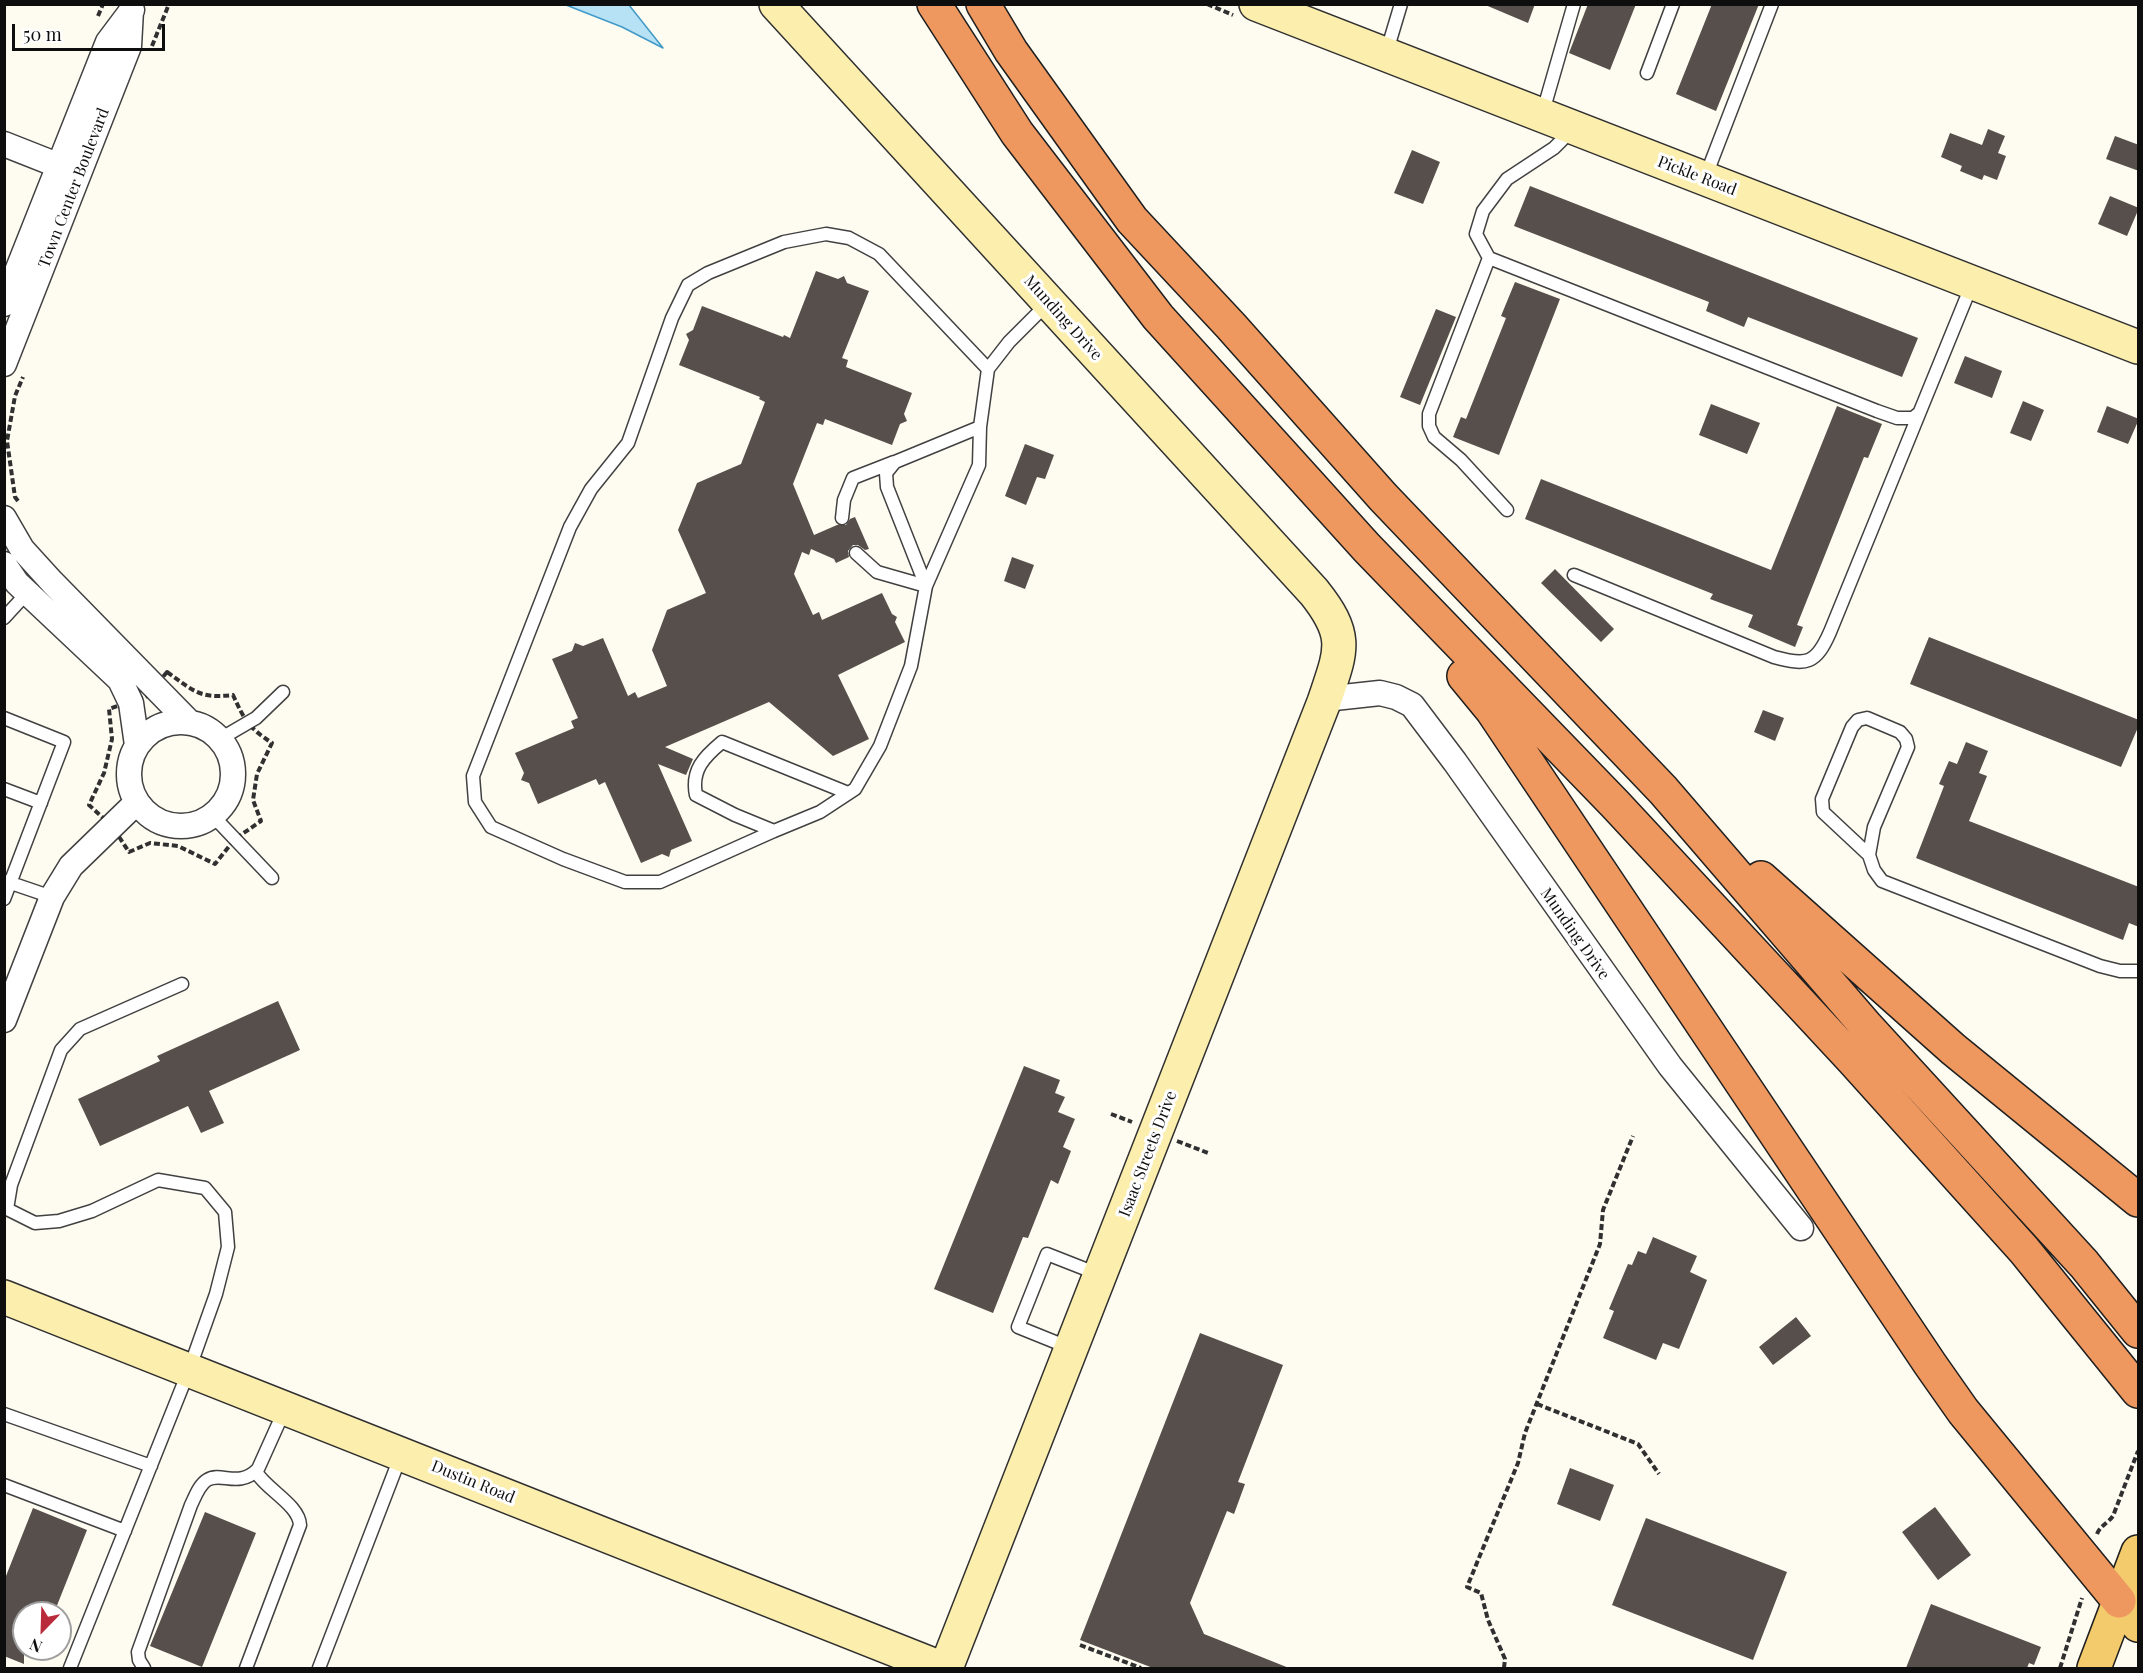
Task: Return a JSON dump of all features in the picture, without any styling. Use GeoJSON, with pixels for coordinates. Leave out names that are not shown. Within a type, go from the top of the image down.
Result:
{"type":"FeatureCollection","features":[{"type":"Feature","properties":{"kind":"highway"},"geometry":{"type":"LineString","coordinates":[[934,4],[1017,133],[1158,317],[1367,548],[1616,804],[1854,1060],[2024,1250],[2139,1391]]}},
{"type":"Feature","properties":{"kind":"highway"},"geometry":{"type":"LineString","coordinates":[[983,4],[1011,51],[1132,220],[1231,326],[1383,497],[1662,790],[1867,1027],[2084,1264],[2139,1331]]}},
{"type":"Feature","properties":{"kind":"highway"},"geometry":{"type":"LineString","coordinates":[[1367,548],[1425,629],[1492,710],[1950,1392],[2002,1460],[2129,1613]]}},
{"type":"Feature","properties":{"kind":"highway"},"geometry":{"type":"LineString","coordinates":[[1662,790],[1953,1048],[2139,1200]]}},
{"type":"Feature","properties":{"kind":"main road"},"geometry":{"type":"LineString","coordinates":[[2094,1668],[2129,1613],[2139,1552]]}},
{"type":"Feature","properties":{"kind":"street","name":"Munding Drive"},"geometry":{"type":"LineString","coordinates":[[776,4],[1314,592],[1326,607],[1340,638]]}},
{"type":"Feature","properties":{"kind":"street","name":"Pickle Road"},"geometry":{"type":"LineString","coordinates":[[1256,4],[2139,348]]}},
{"type":"Feature","properties":{"kind":"street","name":"Town Center Boulevard"},"geometry":{"type":"LineString","coordinates":[[4,304],[129,46],[132,7]]}},
{"type":"Feature","properties":{"kind":"street"},"geometry":{"type":"LineString","coordinates":[[4,144],[70,170]]}},
{"type":"Feature","properties":{"kind":"street","name":"Town Center Boulevard"},"geometry":{"type":"LineString","coordinates":[[14,369],[70,170]]}},
{"type":"Feature","properties":{"kind":"street"},"geometry":{"type":"LineString","coordinates":[[13,512],[22,549],[160,674],[190,723]]}},
{"type":"Feature","properties":{"kind":"street"},"geometry":{"type":"LineString","coordinates":[[4,564],[17,583],[120,680],[131,702],[137,745]]}},
{"type":"Feature","properties":{"kind":"street","name":"Isaac Streets Drive"},"geometry":{"type":"LineString","coordinates":[[946,1668],[1325,699],[1339,654],[1340,638]]}},
{"type":"Feature","properties":{"kind":"street","name":"Munding Drive"},"geometry":{"type":"LineString","coordinates":[[1325,699],[1380,693],[1396,697],[1412,705],[1455,762],[1670,1066],[1801,1228]]}},
{"type":"Feature","properties":{"kind":"street"},"geometry":{"type":"LineString","coordinates":[[173,723],[190,723],[206,729],[220,739],[229,754],[233,771],[232,788],[225,803],[213,816],[198,824],[181,826],[164,823],[149,815],[137,802],[130,786],[129,769],[137,745],[149,732],[173,723]]}},
{"type":"Feature","properties":{"kind":"street"},"geometry":{"type":"LineString","coordinates":[[4,1020],[52,897],[70,866],[137,802]]}},
{"type":"Feature","properties":{"kind":"street","name":"Dustin Road"},"geometry":{"type":"LineString","coordinates":[[4,1297],[941,1668]]}},
{"type":"Feature","properties":{"kind":"lane"},"geometry":{"type":"LineString","coordinates":[[1386,55],[1401,4]]}},
{"type":"Feature","properties":{"kind":"lane"},"geometry":{"type":"LineString","coordinates":[[1542,116],[1574,4]]}},
{"type":"Feature","properties":{"kind":"lane"},"geometry":{"type":"LineString","coordinates":[[1647,73],[1673,4]]}},
{"type":"Feature","properties":{"kind":"lane"},"geometry":{"type":"LineString","coordinates":[[1704,179],[1772,4]]}},
{"type":"Feature","properties":{"kind":"lane"},"geometry":{"type":"LineString","coordinates":[[1574,128],[1554,148],[1507,179],[1483,211],[1476,234],[1488,258],[1877,411],[1897,418],[1913,418],[1919,413]]}},
{"type":"Feature","properties":{"kind":"lane"},"geometry":{"type":"LineString","coordinates":[[988,369],[879,255],[849,238],[826,234],[784,242],[708,273],[688,285],[672,318],[628,443],[591,489],[570,526],[473,776],[475,802],[491,827],[563,859],[625,882],[660,882],[820,812],[855,789],[880,746],[911,666],[926,586],[979,465],[980,427],[988,369],[1009,342],[1049,302]]}},
{"type":"Feature","properties":{"kind":"lane"},"geometry":{"type":"LineString","coordinates":[[1488,258],[1428,421],[1434,438],[1461,460],[1507,510]]}},
{"type":"Feature","properties":{"kind":"lane"},"geometry":{"type":"LineString","coordinates":[[1574,575],[1774,657],[1807,662],[1820,652],[1830,632],[1972,283]]}},
{"type":"Feature","properties":{"kind":"lane"},"geometry":{"type":"LineString","coordinates":[[842,519],[844,500],[853,478],[980,427]]}},
{"type":"Feature","properties":{"kind":"lane"},"geometry":{"type":"LineString","coordinates":[[895,462],[886,473],[887,487],[926,586]]}},
{"type":"Feature","properties":{"kind":"lane"},"geometry":{"type":"LineString","coordinates":[[856,553],[877,572],[926,586]]}},
{"type":"Feature","properties":{"kind":"lane"},"geometry":{"type":"LineString","coordinates":[[4,618],[27,593]]}},
{"type":"Feature","properties":{"kind":"lane"},"geometry":{"type":"LineString","coordinates":[[220,739],[256,717],[283,692]]}},
{"type":"Feature","properties":{"kind":"lane"},"geometry":{"type":"LineString","coordinates":[[4,718],[64,742],[8,882],[4,899]]}},
{"type":"Feature","properties":{"kind":"lane"},"geometry":{"type":"LineString","coordinates":[[1869,855],[1874,827],[1908,747],[1906,739],[1900,732],[1867,718],[1858,720],[1852,727],[1822,799],[1823,812],[1869,855],[1874,870],[1882,881],[2100,966],[2120,971],[2139,971]]}},
{"type":"Feature","properties":{"kind":"lane"},"geometry":{"type":"LineString","coordinates":[[774,831],[696,795],[693,781],[705,756],[722,742],[848,794]]}},
{"type":"Feature","properties":{"kind":"lane"},"geometry":{"type":"LineString","coordinates":[[4,789],[41,803]]}},
{"type":"Feature","properties":{"kind":"lane"},"geometry":{"type":"LineString","coordinates":[[213,816],[272,878]]}},
{"type":"Feature","properties":{"kind":"lane"},"geometry":{"type":"LineString","coordinates":[[8,882],[52,897]]}},
{"type":"Feature","properties":{"kind":"lane"},"geometry":{"type":"LineString","coordinates":[[70,1668],[189,1370],[216,1294],[228,1247],[225,1212],[205,1188],[158,1180],[92,1211],[59,1221],[35,1223],[6,1212],[10,1185],[62,1050],[80,1029],[182,984]]}},
{"type":"Feature","properties":{"kind":"lane"},"geometry":{"type":"LineString","coordinates":[[1071,1348],[1018,1327],[1047,1254],[1101,1275]]}},
{"type":"Feature","properties":{"kind":"lane"},"geometry":{"type":"LineString","coordinates":[[144,1668],[139,1660],[138,1652],[191,1505],[207,1480],[214,1478],[237,1480],[249,1477],[256,1472],[285,1408]]}},
{"type":"Feature","properties":{"kind":"lane"},"geometry":{"type":"LineString","coordinates":[[4,1414],[151,1466]]}},
{"type":"Feature","properties":{"kind":"lane"},"geometry":{"type":"LineString","coordinates":[[319,1668],[402,1454]]}},
{"type":"Feature","properties":{"kind":"lane"},"geometry":{"type":"LineString","coordinates":[[246,1668],[300,1525],[296,1510],[263,1483],[256,1472]]}},
{"type":"Feature","properties":{"kind":"lane"},"geometry":{"type":"LineString","coordinates":[[4,1485],[125,1531]]}},
{"type":"Feature","properties":{"kind":"path"},"geometry":{"type":"LineString","coordinates":[[149,53],[169,4]]}},
{"type":"Feature","properties":{"kind":"path"},"geometry":{"type":"LineString","coordinates":[[13,512],[15,497],[7,441],[15,396],[14,369]]}},
{"type":"Feature","properties":{"kind":"path"},"geometry":{"type":"LineString","coordinates":[[160,674],[195,692],[212,697],[233,695],[246,723],[272,743],[257,774],[253,800],[261,821],[235,839],[215,864],[178,846],[150,843],[129,852],[112,826],[89,805],[104,772],[112,739],[109,709],[147,696],[160,674]]}},
{"type":"Feature","properties":{"kind":"path"},"geometry":{"type":"LineString","coordinates":[[1504,1668],[1505,1659],[1488,1620],[1481,1593],[1467,1587],[1518,1463],[1525,1433],[1600,1244],[1603,1210],[1633,1136]]}},
{"type":"Feature","properties":{"kind":"path"},"geometry":{"type":"LineString","coordinates":[[1537,1404],[1638,1444],[1659,1474]]}},
{"type":"Feature","properties":{"kind":"path"},"geometry":{"type":"LineString","coordinates":[[2119,1501],[2139,1451]]}},
{"type":"Feature","properties":{"kind":"path"},"geometry":{"type":"LineString","coordinates":[[1080,1645],[1141,1668]]}},
{"type":"Feature","properties":{"kind":"water"},"geometry":{"type":"Polygon","coordinates":[[[566,5],[629,5],[663,48],[622,27],[566,5]]]}},
{"type":"Feature","properties":{"kind":"building"},"geometry":{"type":"Polygon","coordinates":[[[1483,4],[1535,4],[1528,23],[1483,4]]]}},
{"type":"Feature","properties":{"kind":"building"},"geometry":{"type":"Polygon","coordinates":[[[1588,4],[1636,4],[1610,70],[1569,53],[1588,4]]]}},
{"type":"Feature","properties":{"kind":"building"},"geometry":{"type":"Polygon","coordinates":[[[1712,4],[1759,4],[1716,111],[1676,94],[1712,4]]]}},
{"type":"Feature","properties":{"kind":"building"},"geometry":{"type":"Polygon","coordinates":[[[1988,129],[2005,136],[1998,153],[2006,156],[1997,180],[1984,175],[1982,180],[1960,171],[1962,166],[1941,157],[1950,133],[1982,145],[1988,129]]]}},
{"type":"Feature","properties":{"kind":"building"},"geometry":{"type":"Polygon","coordinates":[[[2115,136],[2139,145],[2139,171],[2106,159],[2115,136]]]}},
{"type":"Feature","properties":{"kind":"building"},"geometry":{"type":"Polygon","coordinates":[[[1412,150],[1440,162],[1423,204],[1394,193],[1412,150]]]}},
{"type":"Feature","properties":{"kind":"building"},"geometry":{"type":"Polygon","coordinates":[[[1530,186],[1918,338],[1902,377],[1748,317],[1744,327],[1706,311],[1709,302],[1514,226],[1530,186]]]}},
{"type":"Feature","properties":{"kind":"building"},"geometry":{"type":"Polygon","coordinates":[[[2110,196],[2139,208],[2127,236],[2098,224],[2110,196]]]}},
{"type":"Feature","properties":{"kind":"building"},"geometry":{"type":"Polygon","coordinates":[[[816,271],[838,279],[844,276],[847,283],[869,291],[842,358],[848,360],[846,367],[912,393],[904,414],[907,421],[900,424],[892,445],[825,419],[823,425],[817,423],[793,484],[814,535],[837,525],[846,525],[850,519],[855,517],[869,549],[865,550],[858,545],[853,545],[848,551],[849,557],[836,563],[834,559],[811,549],[809,555],[802,552],[794,574],[813,615],[819,612],[822,620],[882,593],[892,614],[897,617],[895,622],[905,642],[838,675],[869,739],[833,756],[769,702],[665,747],[693,759],[686,775],[658,764],[692,841],[671,850],[669,857],[662,854],[641,863],[605,782],[599,785],[596,779],[538,804],[529,783],[521,780],[524,773],[515,753],[574,728],[571,721],[578,718],[552,659],[572,651],[575,643],[583,646],[603,638],[628,696],[635,692],[638,698],[667,686],[652,650],[667,610],[706,593],[678,530],[697,483],[741,464],[765,402],[759,399],[760,397],[679,365],[689,340],[686,334],[693,330],[702,306],[790,338],[816,271]]]}},
{"type":"Feature","properties":{"kind":"building"},"geometry":{"type":"Polygon","coordinates":[[[1515,282],[1560,299],[1499,455],[1453,437],[1461,417],[1466,419],[1506,318],[1501,316],[1515,282]]]}},
{"type":"Feature","properties":{"kind":"building"},"geometry":{"type":"Polygon","coordinates":[[[1436,309],[1456,317],[1420,405],[1400,397],[1436,309]]]}},
{"type":"Feature","properties":{"kind":"building"},"geometry":{"type":"Polygon","coordinates":[[[1965,356],[2002,371],[1992,398],[1954,383],[1965,356]]]}},
{"type":"Feature","properties":{"kind":"building"},"geometry":{"type":"Polygon","coordinates":[[[2023,401],[2044,410],[2031,441],[2010,433],[2023,401]]]}},
{"type":"Feature","properties":{"kind":"building"},"geometry":{"type":"Polygon","coordinates":[[[1711,404],[1760,423],[1747,454],[1699,435],[1711,404]]]}},
{"type":"Feature","properties":{"kind":"building"},"geometry":{"type":"Polygon","coordinates":[[[1837,406],[1882,424],[1868,458],[1864,457],[1797,625],[1803,627],[1795,647],[1748,627],[1753,615],[1710,599],[1713,594],[1525,519],[1541,479],[1771,570],[1837,406]]]}},
{"type":"Feature","properties":{"kind":"building"},"geometry":{"type":"Polygon","coordinates":[[[2107,406],[2139,419],[2128,444],[2097,432],[2107,406]]]}},
{"type":"Feature","properties":{"kind":"building"},"geometry":{"type":"Polygon","coordinates":[[[1025,444],[1054,455],[1045,479],[1037,477],[1026,505],[1005,496],[1025,444]]]}},
{"type":"Feature","properties":{"kind":"building"},"geometry":{"type":"Polygon","coordinates":[[[1012,557],[1034,565],[1025,589],[1004,581],[1012,557]]]}},
{"type":"Feature","properties":{"kind":"building"},"geometry":{"type":"Polygon","coordinates":[[[1555,569],[1614,629],[1601,642],[1541,583],[1555,569]]]}},
{"type":"Feature","properties":{"kind":"building"},"geometry":{"type":"Polygon","coordinates":[[[1929,637],[2139,720],[2121,767],[1910,684],[1929,637]]]}},
{"type":"Feature","properties":{"kind":"building"},"geometry":{"type":"Polygon","coordinates":[[[1763,710],[1784,718],[1775,741],[1754,732],[1763,710]]]}},
{"type":"Feature","properties":{"kind":"building"},"geometry":{"type":"Polygon","coordinates":[[[1966,742],[1988,751],[1979,773],[1987,776],[1969,821],[2139,887],[2139,927],[2129,923],[2123,940],[1916,858],[1944,786],[1939,784],[1949,761],[1957,764],[1966,742]]]}},
{"type":"Feature","properties":{"kind":"building"},"geometry":{"type":"Polygon","coordinates":[[[278,1001],[300,1050],[209,1091],[224,1123],[201,1133],[188,1106],[100,1146],[78,1099],[160,1061],[157,1056],[278,1001]]]}},
{"type":"Feature","properties":{"kind":"building"},"geometry":{"type":"Polygon","coordinates":[[[1024,1066],[1060,1080],[1055,1093],[1065,1097],[1058,1112],[1075,1119],[1063,1147],[1071,1151],[1058,1184],[1051,1180],[1028,1238],[1023,1237],[993,1313],[934,1289],[1024,1066]]]}},
{"type":"Feature","properties":{"kind":"building"},"geometry":{"type":"Polygon","coordinates":[[[1653,1237],[1697,1256],[1690,1272],[1707,1280],[1679,1349],[1663,1343],[1656,1360],[1603,1338],[1614,1311],[1609,1309],[1628,1264],[1632,1265],[1638,1251],[1646,1254],[1653,1237]]]}},
{"type":"Feature","properties":{"kind":"building"},"geometry":{"type":"Polygon","coordinates":[[[1796,1317],[1811,1336],[1773,1365],[1759,1347],[1796,1317]]]}},
{"type":"Feature","properties":{"kind":"building"},"geometry":{"type":"Polygon","coordinates":[[[1200,1333],[1283,1365],[1238,1482],[1245,1484],[1234,1514],[1227,1511],[1190,1603],[1204,1634],[1289,1668],[1153,1668],[1080,1640],[1200,1333]]]}},
{"type":"Feature","properties":{"kind":"building"},"geometry":{"type":"Polygon","coordinates":[[[1570,1468],[1614,1485],[1600,1521],[1557,1504],[1570,1468]]]}},
{"type":"Feature","properties":{"kind":"building"},"geometry":{"type":"Polygon","coordinates":[[[1935,1507],[1971,1555],[1938,1580],[1902,1532],[1935,1507]]]}},
{"type":"Feature","properties":{"kind":"building"},"geometry":{"type":"Polygon","coordinates":[[[33,1508],[87,1530],[59,1601],[12,1601],[12,1659],[4,1656],[4,1581],[33,1508]]]}},
{"type":"Feature","properties":{"kind":"building"},"geometry":{"type":"Polygon","coordinates":[[[205,1512],[256,1533],[202,1667],[150,1646],[205,1512]]]}},
{"type":"Feature","properties":{"kind":"building"},"geometry":{"type":"Polygon","coordinates":[[[1646,1518],[1787,1572],[1753,1660],[1612,1605],[1646,1518]]]}},
{"type":"Feature","properties":{"kind":"building"},"geometry":{"type":"Polygon","coordinates":[[[1931,1604],[2041,1647],[2034,1665],[2029,1663],[2027,1668],[1906,1668],[1931,1604]]]}}]}
